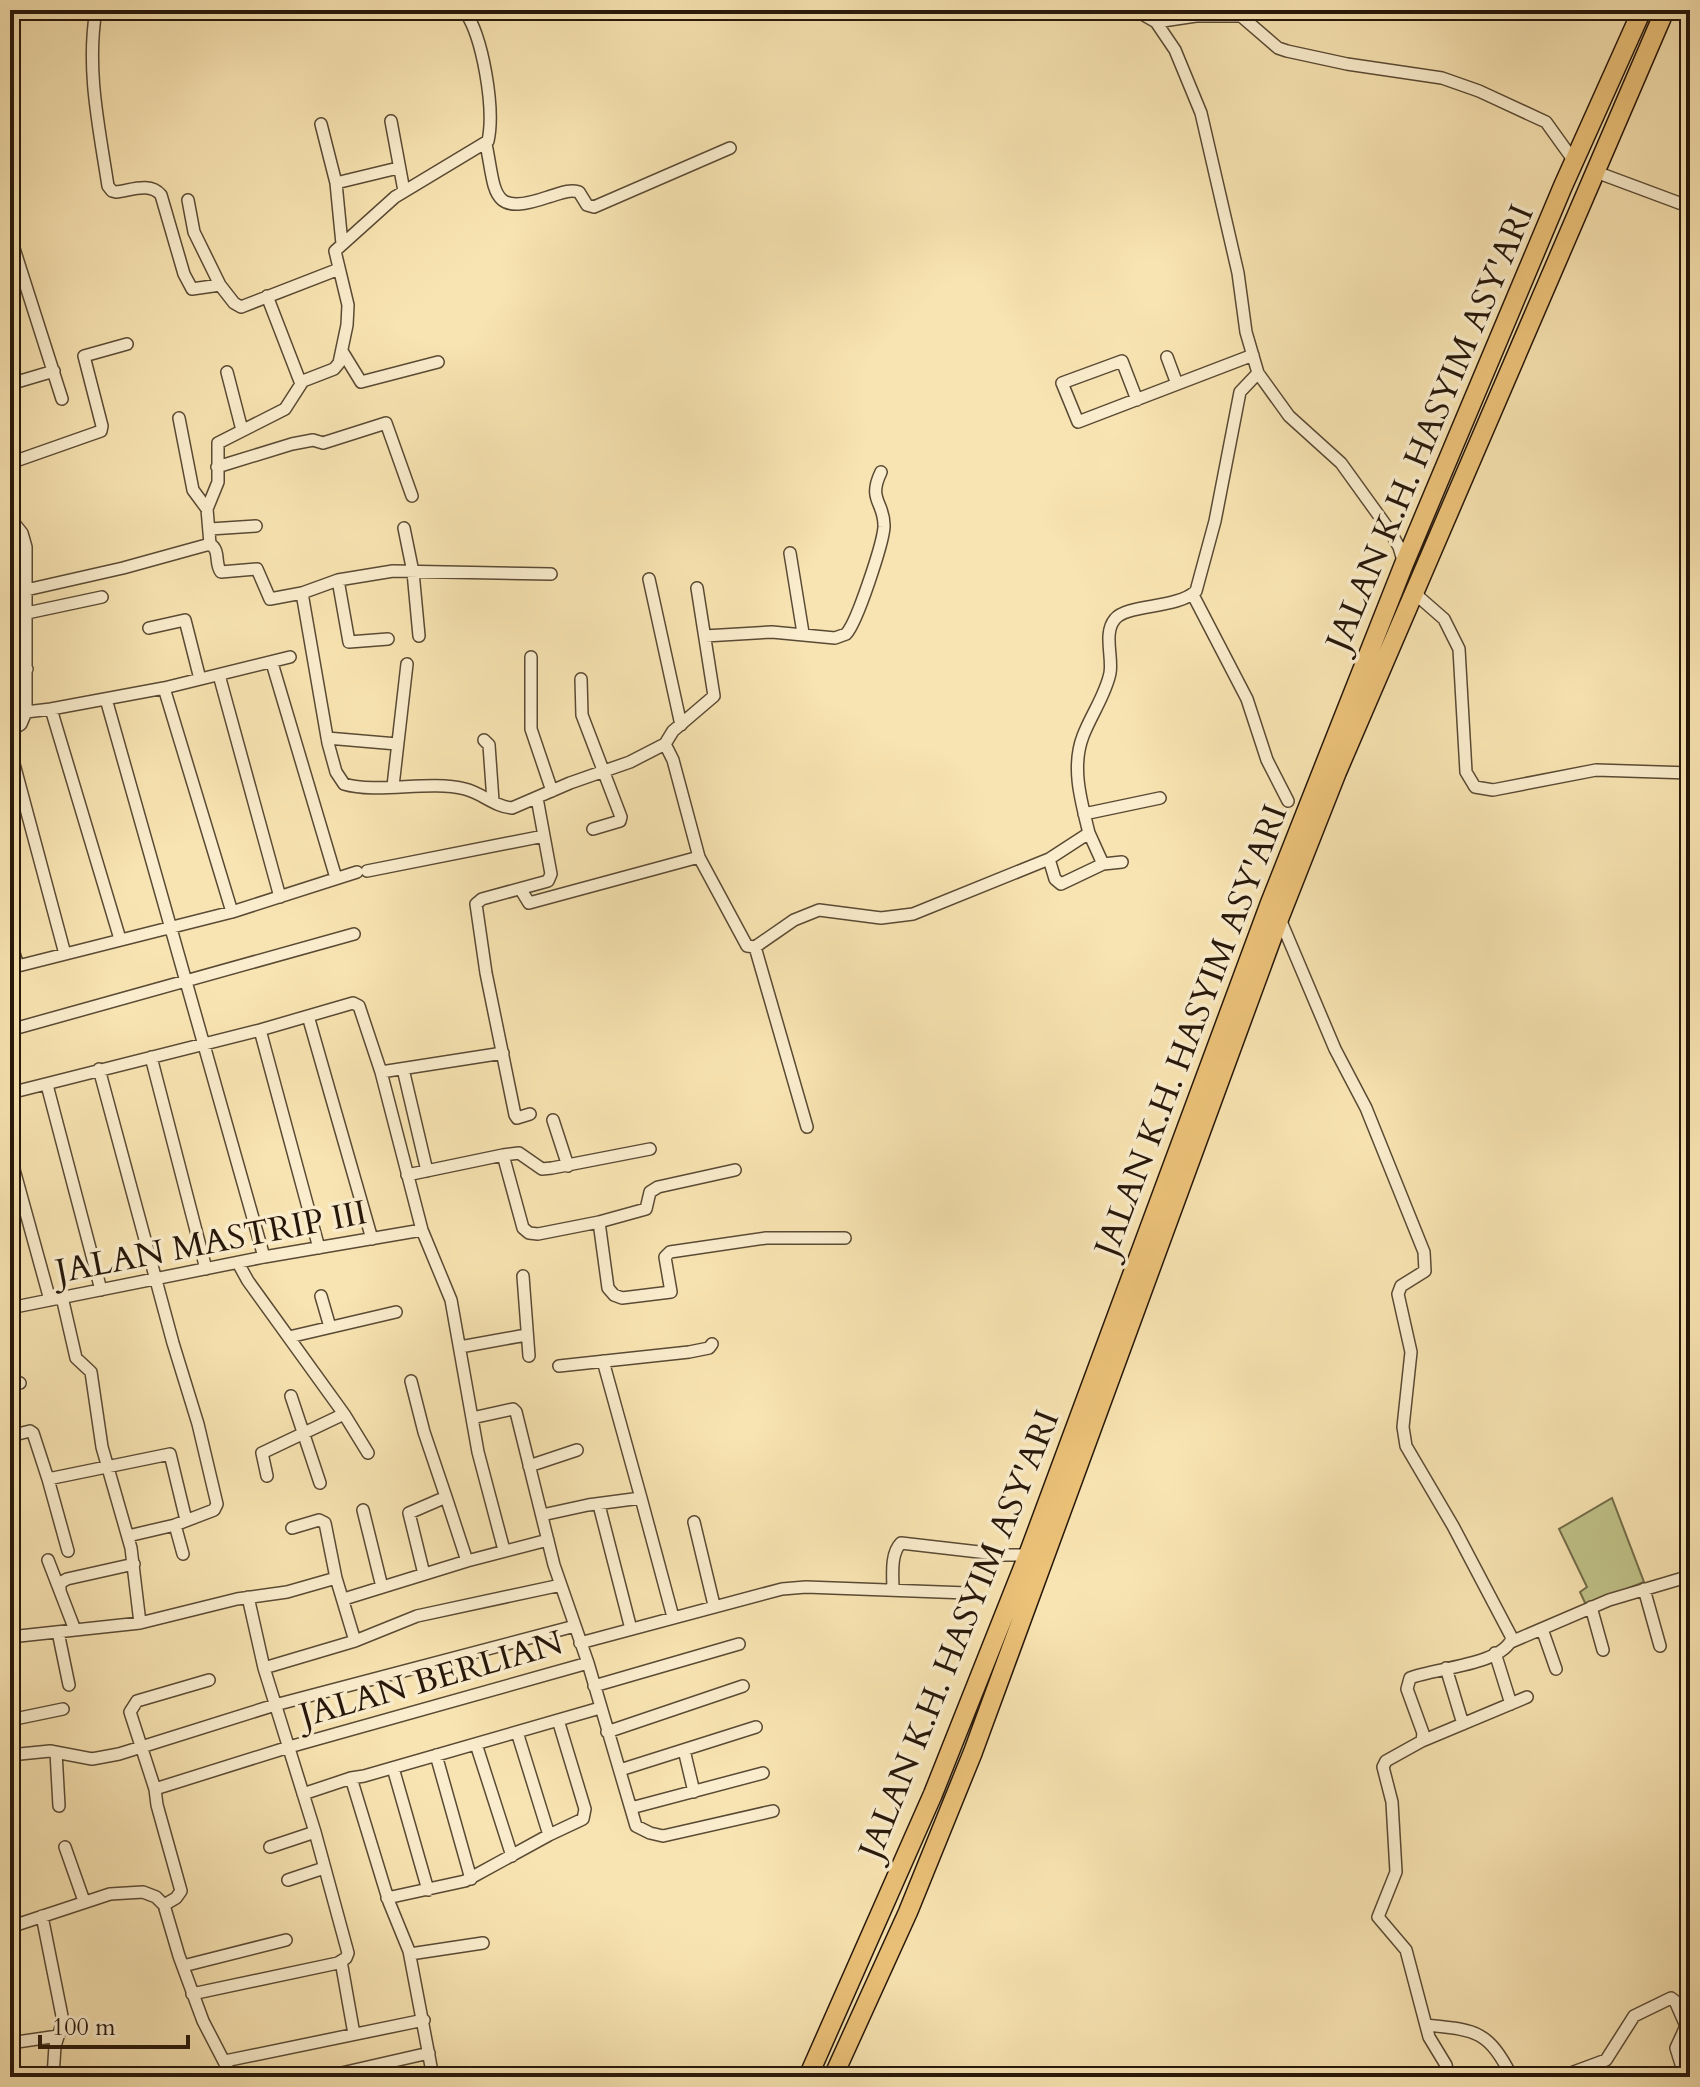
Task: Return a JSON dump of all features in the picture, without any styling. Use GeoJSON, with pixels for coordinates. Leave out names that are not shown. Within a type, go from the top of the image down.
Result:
{"type":"FeatureCollection","features":[{"type":"Feature","properties":{"kind":"highway","name":"JALAN K.H. HASYIM ASY'ARI"},"geometry":{"type":"LineString","coordinates":[[808,2077],[933,1794],[1028,1555],[1270,903],[1404,564],[1574,161],[1642,10]]}},
{"type":"Feature","properties":{"kind":"highway","name":"JALAN K.H. HASYIM ASY'ARI"},"geometry":{"type":"LineString","coordinates":[[833,2077],[908,1912],[973,1752],[1279,919],[1353,731],[1665,10]]}},
{"type":"Feature","properties":{"kind":"highway"},"geometry":{"type":"LineString","coordinates":[[1518,292],[1517,304],[1525,305],[1568,204],[1576,195],[1588,190]]}},
{"type":"Feature","properties":{"kind":"highway"},"geometry":{"type":"LineString","coordinates":[[1465,419],[1476,414],[1484,405],[1520,319],[1526,319],[1528,329]]}},
{"type":"Feature","properties":{"kind":"street"},"geometry":{"type":"LineString","coordinates":[[96,10],[92,34],[92,85],[108,186],[116,192],[149,187],[157,191],[161,195],[188,283],[195,290],[220,285]]}},
{"type":"Feature","properties":{"kind":"street"},"geometry":{"type":"LineString","coordinates":[[207,509],[218,482],[218,443],[285,409],[301,384],[337,366],[348,305],[335,251],[404,191],[486,144],[490,136],[486,72],[477,34],[464,10]]}},
{"type":"Feature","properties":{"kind":"street"},"geometry":{"type":"LineString","coordinates":[[1135,10],[1156,22],[1175,50],[1201,113],[1234,252],[1246,332],[1258,373],[1289,416],[1341,463],[1390,531],[1404,564]]}},
{"type":"Feature","properties":{"kind":"street"},"geometry":{"type":"LineString","coordinates":[[1156,22],[1196,16],[1241,16],[1278,48],[1287,51],[1347,64],[1442,78],[1479,91],[1546,122],[1574,161]]}},
{"type":"Feature","properties":{"kind":"street"},"geometry":{"type":"LineString","coordinates":[[391,121],[404,191]]}},
{"type":"Feature","properties":{"kind":"street"},"geometry":{"type":"LineString","coordinates":[[321,124],[336,183],[342,244]]}},
{"type":"Feature","properties":{"kind":"street"},"geometry":{"type":"LineString","coordinates":[[486,144],[496,191],[509,205],[523,206],[570,190],[579,192],[587,205],[594,207],[730,148]]}},
{"type":"Feature","properties":{"kind":"street"},"geometry":{"type":"LineString","coordinates":[[336,183],[398,168]]}},
{"type":"Feature","properties":{"kind":"street"},"geometry":{"type":"LineString","coordinates":[[1596,172],[1690,207]]}},
{"type":"Feature","properties":{"kind":"street"},"geometry":{"type":"LineString","coordinates":[[188,200],[194,232],[220,285],[241,307],[339,269]]}},
{"type":"Feature","properties":{"kind":"street"},"geometry":{"type":"LineString","coordinates":[[10,236],[62,399]]}},
{"type":"Feature","properties":{"kind":"street"},"geometry":{"type":"LineString","coordinates":[[267,296],[301,384]]}},
{"type":"Feature","properties":{"kind":"street"},"geometry":{"type":"LineString","coordinates":[[10,463],[101,431],[84,356],[127,344]]}},
{"type":"Feature","properties":{"kind":"street"},"geometry":{"type":"LineString","coordinates":[[342,351],[361,382],[438,362]]}},
{"type":"Feature","properties":{"kind":"street"},"geometry":{"type":"LineString","coordinates":[[1137,400],[1122,361],[1062,383],[1078,422],[1137,400],[1253,355]]}},
{"type":"Feature","properties":{"kind":"street"},"geometry":{"type":"LineString","coordinates":[[1167,357],[1177,384]]}},
{"type":"Feature","properties":{"kind":"street"},"geometry":{"type":"LineString","coordinates":[[10,384],[54,371]]}},
{"type":"Feature","properties":{"kind":"street"},"geometry":{"type":"LineString","coordinates":[[227,372],[242,430]]}},
{"type":"Feature","properties":{"kind":"street"},"geometry":{"type":"LineString","coordinates":[[1258,373],[1240,392],[1215,521],[1193,595],[1247,699],[1267,760],[1288,801]]}},
{"type":"Feature","properties":{"kind":"street"},"geometry":{"type":"LineString","coordinates":[[179,418],[193,490],[207,509],[210,544],[217,551],[218,568],[221,572],[257,569],[270,599],[302,593],[338,580],[393,571],[551,574]]}},
{"type":"Feature","properties":{"kind":"street"},"geometry":{"type":"LineString","coordinates":[[217,467],[292,444],[313,440],[323,443],[386,423],[412,496]]}},
{"type":"Feature","properties":{"kind":"street"},"geometry":{"type":"LineString","coordinates":[[705,636],[803,633],[835,638],[850,630],[884,527],[874,488],[881,472]]}},
{"type":"Feature","properties":{"kind":"street"},"geometry":{"type":"LineString","coordinates":[[10,518],[25,538],[27,613],[26,712],[21,724],[10,731]]}},
{"type":"Feature","properties":{"kind":"street"},"geometry":{"type":"LineString","coordinates":[[210,529],[256,526]]}},
{"type":"Feature","properties":{"kind":"street"},"geometry":{"type":"LineString","coordinates":[[404,528],[413,572],[419,636]]}},
{"type":"Feature","properties":{"kind":"street"},"geometry":{"type":"LineString","coordinates":[[26,590],[210,544]]}},
{"type":"Feature","properties":{"kind":"street"},"geometry":{"type":"LineString","coordinates":[[790,553],[803,633]]}},
{"type":"Feature","properties":{"kind":"street"},"geometry":{"type":"LineString","coordinates":[[649,579],[681,725]]}},
{"type":"Feature","properties":{"kind":"street"},"geometry":{"type":"LineString","coordinates":[[338,580],[349,642],[388,639]]}},
{"type":"Feature","properties":{"kind":"street"},"geometry":{"type":"LineString","coordinates":[[302,593],[327,738],[336,772],[344,784],[461,788],[508,809],[645,756],[665,744],[673,731],[714,696],[697,588]]}},
{"type":"Feature","properties":{"kind":"street"},"geometry":{"type":"LineString","coordinates":[[1415,591],[1444,619],[1459,649],[1466,772],[1475,787],[1493,790],[1596,770],[1690,773]]}},
{"type":"Feature","properties":{"kind":"street"},"geometry":{"type":"LineString","coordinates":[[1103,864],[1084,814],[1078,754],[1110,673],[1108,645],[1115,619],[1124,613],[1193,595]]}},
{"type":"Feature","properties":{"kind":"street"},"geometry":{"type":"LineString","coordinates":[[27,613],[102,597]]}},
{"type":"Feature","properties":{"kind":"street"},"geometry":{"type":"LineString","coordinates":[[149,628],[185,620],[200,679]]}},
{"type":"Feature","properties":{"kind":"street"},"geometry":{"type":"LineString","coordinates":[[26,712],[164,688],[290,657]]}},
{"type":"Feature","properties":{"kind":"street"},"geometry":{"type":"LineString","coordinates":[[531,657],[531,729],[552,791]]}},
{"type":"Feature","properties":{"kind":"street"},"geometry":{"type":"LineString","coordinates":[[272,663],[336,878]]}},
{"type":"Feature","properties":{"kind":"street"},"geometry":{"type":"LineString","coordinates":[[393,786],[407,664]]}},
{"type":"Feature","properties":{"kind":"street"},"geometry":{"type":"LineString","coordinates":[[10,670],[27,669]]}},
{"type":"Feature","properties":{"kind":"street"},"geometry":{"type":"LineString","coordinates":[[219,675],[280,897]]}},
{"type":"Feature","properties":{"kind":"street"},"geometry":{"type":"LineString","coordinates":[[581,679],[582,715],[621,820],[593,829]]}},
{"type":"Feature","properties":{"kind":"street"},"geometry":{"type":"LineString","coordinates":[[164,688],[232,912]]}},
{"type":"Feature","properties":{"kind":"street"},"geometry":{"type":"LineString","coordinates":[[106,699],[264,1257]]}},
{"type":"Feature","properties":{"kind":"street"},"geometry":{"type":"LineString","coordinates":[[51,709],[120,939]]}},
{"type":"Feature","properties":{"kind":"street"},"geometry":{"type":"LineString","coordinates":[[327,738],[397,744]]}},
{"type":"Feature","properties":{"kind":"street"},"geometry":{"type":"LineString","coordinates":[[484,740],[489,745],[493,801]]}},
{"type":"Feature","properties":{"kind":"street"},"geometry":{"type":"LineString","coordinates":[[665,744],[673,760],[699,857],[747,946],[755,947],[808,913],[835,910],[863,917],[902,917],[1049,859],[1089,833]]}},
{"type":"Feature","properties":{"kind":"street"},"geometry":{"type":"LineString","coordinates":[[10,749],[65,954]]}},
{"type":"Feature","properties":{"kind":"street"},"geometry":{"type":"LineString","coordinates":[[530,1114],[515,1116],[486,973],[476,904],[482,899],[543,884],[550,877],[537,798]]}},
{"type":"Feature","properties":{"kind":"street"},"geometry":{"type":"LineString","coordinates":[[1084,814],[1160,798]]}},
{"type":"Feature","properties":{"kind":"street"},"geometry":{"type":"LineString","coordinates":[[10,940],[14,967],[232,912],[362,871],[544,836]]}},
{"type":"Feature","properties":{"kind":"street"},"geometry":{"type":"LineString","coordinates":[[521,890],[529,903],[699,857]]}},
{"type":"Feature","properties":{"kind":"street"},"geometry":{"type":"LineString","coordinates":[[1049,859],[1055,879],[1061,884],[1103,864],[1122,862]]}},
{"type":"Feature","properties":{"kind":"street"},"geometry":{"type":"LineString","coordinates":[[1279,919],[1335,1049],[1366,1108],[1424,1252],[1425,1271],[1401,1286],[1398,1294],[1411,1352],[1404,1418],[1406,1446],[1510,1632],[1511,1642]]}},
{"type":"Feature","properties":{"kind":"street"},"geometry":{"type":"LineString","coordinates":[[10,1030],[354,934]]}},
{"type":"Feature","properties":{"kind":"street"},"geometry":{"type":"LineString","coordinates":[[755,947],[807,1127]]}},
{"type":"Feature","properties":{"kind":"street"},"geometry":{"type":"LineString","coordinates":[[10,1093],[260,1030],[353,1003],[359,1006],[381,1072],[422,1230],[434,1263],[448,1288],[478,1452],[504,1550]]}},
{"type":"Feature","properties":{"kind":"street"},"geometry":{"type":"LineString","coordinates":[[308,1016],[372,1239]]}},
{"type":"Feature","properties":{"kind":"street"},"geometry":{"type":"LineString","coordinates":[[260,1030],[319,1248]]}},
{"type":"Feature","properties":{"kind":"street"},"geometry":{"type":"LineString","coordinates":[[381,1072],[503,1053]]}},
{"type":"Feature","properties":{"kind":"street"},"geometry":{"type":"LineString","coordinates":[[151,1057],[206,1269]]}},
{"type":"Feature","properties":{"kind":"street"},"geometry":{"type":"LineString","coordinates":[[99,1069],[207,1462],[217,1509],[128,1536]]}},
{"type":"Feature","properties":{"kind":"street"},"geometry":{"type":"LineString","coordinates":[[403,1069],[427,1171]]}},
{"type":"Feature","properties":{"kind":"street"},"geometry":{"type":"LineString","coordinates":[[47,1085],[101,1290]]}},
{"type":"Feature","properties":{"kind":"street"},"geometry":{"type":"LineString","coordinates":[[553,1120],[568,1166]]}},
{"type":"Feature","properties":{"kind":"street"},"geometry":{"type":"LineString","coordinates":[[407,1175],[519,1153],[542,1169],[650,1149]]}},
{"type":"Feature","properties":{"kind":"street"},"geometry":{"type":"LineString","coordinates":[[10,1155],[76,1358],[91,1372],[99,1432],[134,1564],[140,1623]]}},
{"type":"Feature","properties":{"kind":"street"},"geometry":{"type":"LineString","coordinates":[[503,1155],[523,1228],[529,1233],[538,1234],[646,1209],[650,1192],[658,1187],[735,1170]]}},
{"type":"Feature","properties":{"kind":"street"},"geometry":{"type":"LineString","coordinates":[[599,1222],[608,1288],[622,1298],[671,1292],[665,1257],[670,1252],[766,1238],[845,1238]]}},
{"type":"Feature","properties":{"kind":"street","name":"JALAN MASTRIP III"},"geometry":{"type":"LineString","coordinates":[[10,1308],[264,1257],[422,1230]]}},
{"type":"Feature","properties":{"kind":"street"},"geometry":{"type":"LineString","coordinates":[[238,1263],[368,1453]]}},
{"type":"Feature","properties":{"kind":"street"},"geometry":{"type":"LineString","coordinates":[[523,1276],[529,1356]]}},
{"type":"Feature","properties":{"kind":"street"},"geometry":{"type":"LineString","coordinates":[[321,1296],[330,1327]]}},
{"type":"Feature","properties":{"kind":"street"},"geometry":{"type":"LineString","coordinates":[[289,1337],[396,1312]]}},
{"type":"Feature","properties":{"kind":"street"},"geometry":{"type":"LineString","coordinates":[[460,1347],[526,1335]]}},
{"type":"Feature","properties":{"kind":"street"},"geometry":{"type":"LineString","coordinates":[[559,1366],[689,1352],[709,1348],[712,1344]]}},
{"type":"Feature","properties":{"kind":"street"},"geometry":{"type":"LineString","coordinates":[[603,1361],[673,1617]]}},
{"type":"Feature","properties":{"kind":"street"},"geometry":{"type":"LineString","coordinates":[[411,1381],[424,1432],[467,1561]]}},
{"type":"Feature","properties":{"kind":"street"},"geometry":{"type":"LineString","coordinates":[[291,1396],[320,1483]]}},
{"type":"Feature","properties":{"kind":"street"},"geometry":{"type":"LineString","coordinates":[[472,1418],[513,1409],[516,1412],[561,1585],[640,1829],[663,1836],[773,1811]]}},
{"type":"Feature","properties":{"kind":"street"},"geometry":{"type":"LineString","coordinates":[[267,1476],[262,1453],[344,1414]]}},
{"type":"Feature","properties":{"kind":"street"},"geometry":{"type":"LineString","coordinates":[[10,1436],[33,1433],[68,1551]]}},
{"type":"Feature","properties":{"kind":"street"},"geometry":{"type":"LineString","coordinates":[[529,1466],[577,1450]]}},
{"type":"Feature","properties":{"kind":"street"},"geometry":{"type":"LineString","coordinates":[[48,1479],[170,1454],[183,1554]]}},
{"type":"Feature","properties":{"kind":"street"},"geometry":{"type":"LineString","coordinates":[[424,1574],[409,1513],[446,1497]]}},
{"type":"Feature","properties":{"kind":"street"},"geometry":{"type":"LineString","coordinates":[[542,1515],[641,1498]]}},
{"type":"Feature","properties":{"kind":"street"},"geometry":{"type":"LineString","coordinates":[[599,1505],[631,1629]]}},
{"type":"Feature","properties":{"kind":"street"},"geometry":{"type":"LineString","coordinates":[[363,1510],[382,1587]]}},
{"type":"Feature","properties":{"kind":"street"},"geometry":{"type":"LineString","coordinates":[[292,1528],[319,1520],[325,1523],[336,1578],[355,1641]]}},
{"type":"Feature","properties":{"kind":"street"},"geometry":{"type":"LineString","coordinates":[[694,1522],[714,1605]]}},
{"type":"Feature","properties":{"kind":"street"},"geometry":{"type":"LineString","coordinates":[[344,1599],[504,1550],[548,1540]]}},
{"type":"Feature","properties":{"kind":"street"},"geometry":{"type":"LineString","coordinates":[[893,1590],[896,1547],[901,1543],[1028,1555]]}},
{"type":"Feature","properties":{"kind":"street"},"geometry":{"type":"LineString","coordinates":[[48,1560],[75,1630]]}},
{"type":"Feature","properties":{"kind":"street"},"geometry":{"type":"LineString","coordinates":[[60,1589],[60,1583],[64,1580],[134,1564]]}},
{"type":"Feature","properties":{"kind":"street"},"geometry":{"type":"LineString","coordinates":[[1422,1741],[1423,1733],[1407,1689],[1408,1681],[1415,1676],[1495,1653],[1511,1642],[1591,1607],[1690,1576]]}},
{"type":"Feature","properties":{"kind":"street"},"geometry":{"type":"LineString","coordinates":[[10,1637],[140,1623],[248,1597],[280,1594],[336,1578]]}},
{"type":"Feature","properties":{"kind":"street"},"geometry":{"type":"LineString","coordinates":[[264,1668],[355,1641],[417,1616],[561,1585]]}},
{"type":"Feature","properties":{"kind":"street"},"geometry":{"type":"LineString","coordinates":[[580,1643],[782,1589],[806,1587],[967,1593]]}},
{"type":"Feature","properties":{"kind":"street"},"geometry":{"type":"LineString","coordinates":[[1644,1589],[1660,1646]]}},
{"type":"Feature","properties":{"kind":"street"},"geometry":{"type":"LineString","coordinates":[[192,1994],[341,1961],[346,1958],[348,1946],[264,1668],[248,1597]]}},
{"type":"Feature","properties":{"kind":"street"},"geometry":{"type":"LineString","coordinates":[[1591,1607],[1603,1650]]}},
{"type":"Feature","properties":{"kind":"street"},"geometry":{"type":"LineString","coordinates":[[10,1755],[42,1751],[92,1759],[119,1754],[275,1705],[575,1626]]}},
{"type":"Feature","properties":{"kind":"street"},"geometry":{"type":"LineString","coordinates":[[1542,1629],[1556,1669]]}},
{"type":"Feature","properties":{"kind":"street"},"geometry":{"type":"LineString","coordinates":[[58,1632],[69,1685]]}},
{"type":"Feature","properties":{"kind":"street"},"geometry":{"type":"LineString","coordinates":[[594,1686],[739,1644]]}},
{"type":"Feature","properties":{"kind":"street"},"geometry":{"type":"LineString","coordinates":[[1495,1653],[1511,1704]]}},
{"type":"Feature","properties":{"kind":"street","name":"JALAN BERLIAN"},"geometry":{"type":"LineString","coordinates":[[155,1789],[289,1747],[588,1663]]}},
{"type":"Feature","properties":{"kind":"street"},"geometry":{"type":"LineString","coordinates":[[1446,1668],[1463,1724]]}},
{"type":"Feature","properties":{"kind":"street"},"geometry":{"type":"LineString","coordinates":[[164,1905],[181,1891],[155,1789],[130,1712],[134,1704],[209,1680]]}},
{"type":"Feature","properties":{"kind":"street"},"geometry":{"type":"LineString","coordinates":[[607,1732],[743,1686]]}},
{"type":"Feature","properties":{"kind":"street"},"geometry":{"type":"LineString","coordinates":[[1449,2077],[1426,2025],[1406,1950],[1378,1917],[1396,1875],[1392,1802],[1383,1767],[1386,1761],[1422,1741],[1527,1697]]}},
{"type":"Feature","properties":{"kind":"street"},"geometry":{"type":"LineString","coordinates":[[303,1794],[600,1708]]}},
{"type":"Feature","properties":{"kind":"street"},"geometry":{"type":"LineString","coordinates":[[10,1720],[63,1709]]}},
{"type":"Feature","properties":{"kind":"street"},"geometry":{"type":"LineString","coordinates":[[387,1898],[471,1879],[586,1815],[558,1720]]}},
{"type":"Feature","properties":{"kind":"street"},"geometry":{"type":"LineString","coordinates":[[620,1770],[756,1727]]}},
{"type":"Feature","properties":{"kind":"street"},"geometry":{"type":"LineString","coordinates":[[517,1732],[549,1835]]}},
{"type":"Feature","properties":{"kind":"street"},"geometry":{"type":"LineString","coordinates":[[476,1744],[512,1856]]}},
{"type":"Feature","properties":{"kind":"street"},"geometry":{"type":"LineString","coordinates":[[684,1750],[694,1792]]}},
{"type":"Feature","properties":{"kind":"street"},"geometry":{"type":"LineString","coordinates":[[56,1752],[59,1806]]}},
{"type":"Feature","properties":{"kind":"street"},"geometry":{"type":"LineString","coordinates":[[436,1755],[471,1879]]}},
{"type":"Feature","properties":{"kind":"street"},"geometry":{"type":"LineString","coordinates":[[393,1768],[428,1890]]}},
{"type":"Feature","properties":{"kind":"street"},"geometry":{"type":"LineString","coordinates":[[631,1808],[763,1773]]}},
{"type":"Feature","properties":{"kind":"street"},"geometry":{"type":"LineString","coordinates":[[351,1778],[387,1898],[410,1954],[433,2077]]}},
{"type":"Feature","properties":{"kind":"street"},"geometry":{"type":"LineString","coordinates":[[270,1847],[315,1832]]}},
{"type":"Feature","properties":{"kind":"street"},"geometry":{"type":"LineString","coordinates":[[65,1847],[84,1901]]}},
{"type":"Feature","properties":{"kind":"street"},"geometry":{"type":"LineString","coordinates":[[288,1880],[324,1868]]}},
{"type":"Feature","properties":{"kind":"street"},"geometry":{"type":"LineString","coordinates":[[10,1927],[115,1893],[154,1895],[164,1905],[192,1994],[208,2032],[234,2076]]}},
{"type":"Feature","properties":{"kind":"street"},"geometry":{"type":"LineString","coordinates":[[42,1916],[63,2025],[58,2036],[53,2077]]}},
{"type":"Feature","properties":{"kind":"street"},"geometry":{"type":"LineString","coordinates":[[183,1966],[286,1940]]}},
{"type":"Feature","properties":{"kind":"street"},"geometry":{"type":"LineString","coordinates":[[410,1954],[483,1943]]}},
{"type":"Feature","properties":{"kind":"street"},"geometry":{"type":"LineString","coordinates":[[341,1961],[354,2034]]}},
{"type":"Feature","properties":{"kind":"street"},"geometry":{"type":"LineString","coordinates":[[1560,2077],[1606,2060],[1632,2017],[1671,1998],[1686,2025],[1676,2049],[1685,2077]]}},
{"type":"Feature","properties":{"kind":"street"},"geometry":{"type":"LineString","coordinates":[[225,2061],[424,2020]]}},
{"type":"Feature","properties":{"kind":"street"},"geometry":{"type":"LineString","coordinates":[[1426,2025],[1465,2030],[1481,2036],[1498,2050],[1512,2077]]}},
{"type":"Feature","properties":{"kind":"street"},"geometry":{"type":"LineString","coordinates":[[10,2043],[58,2036]]}},
{"type":"Feature","properties":{"kind":"street"},"geometry":{"type":"LineString","coordinates":[[324,2077],[429,2053]]}},
{"type":"Feature","properties":{"kind":"green space"},"geometry":{"type":"Polygon","coordinates":[[[1612,1498],[1644,1582],[1586,1605],[1580,1592],[1587,1587],[1559,1529],[1612,1498]]]}}]}
